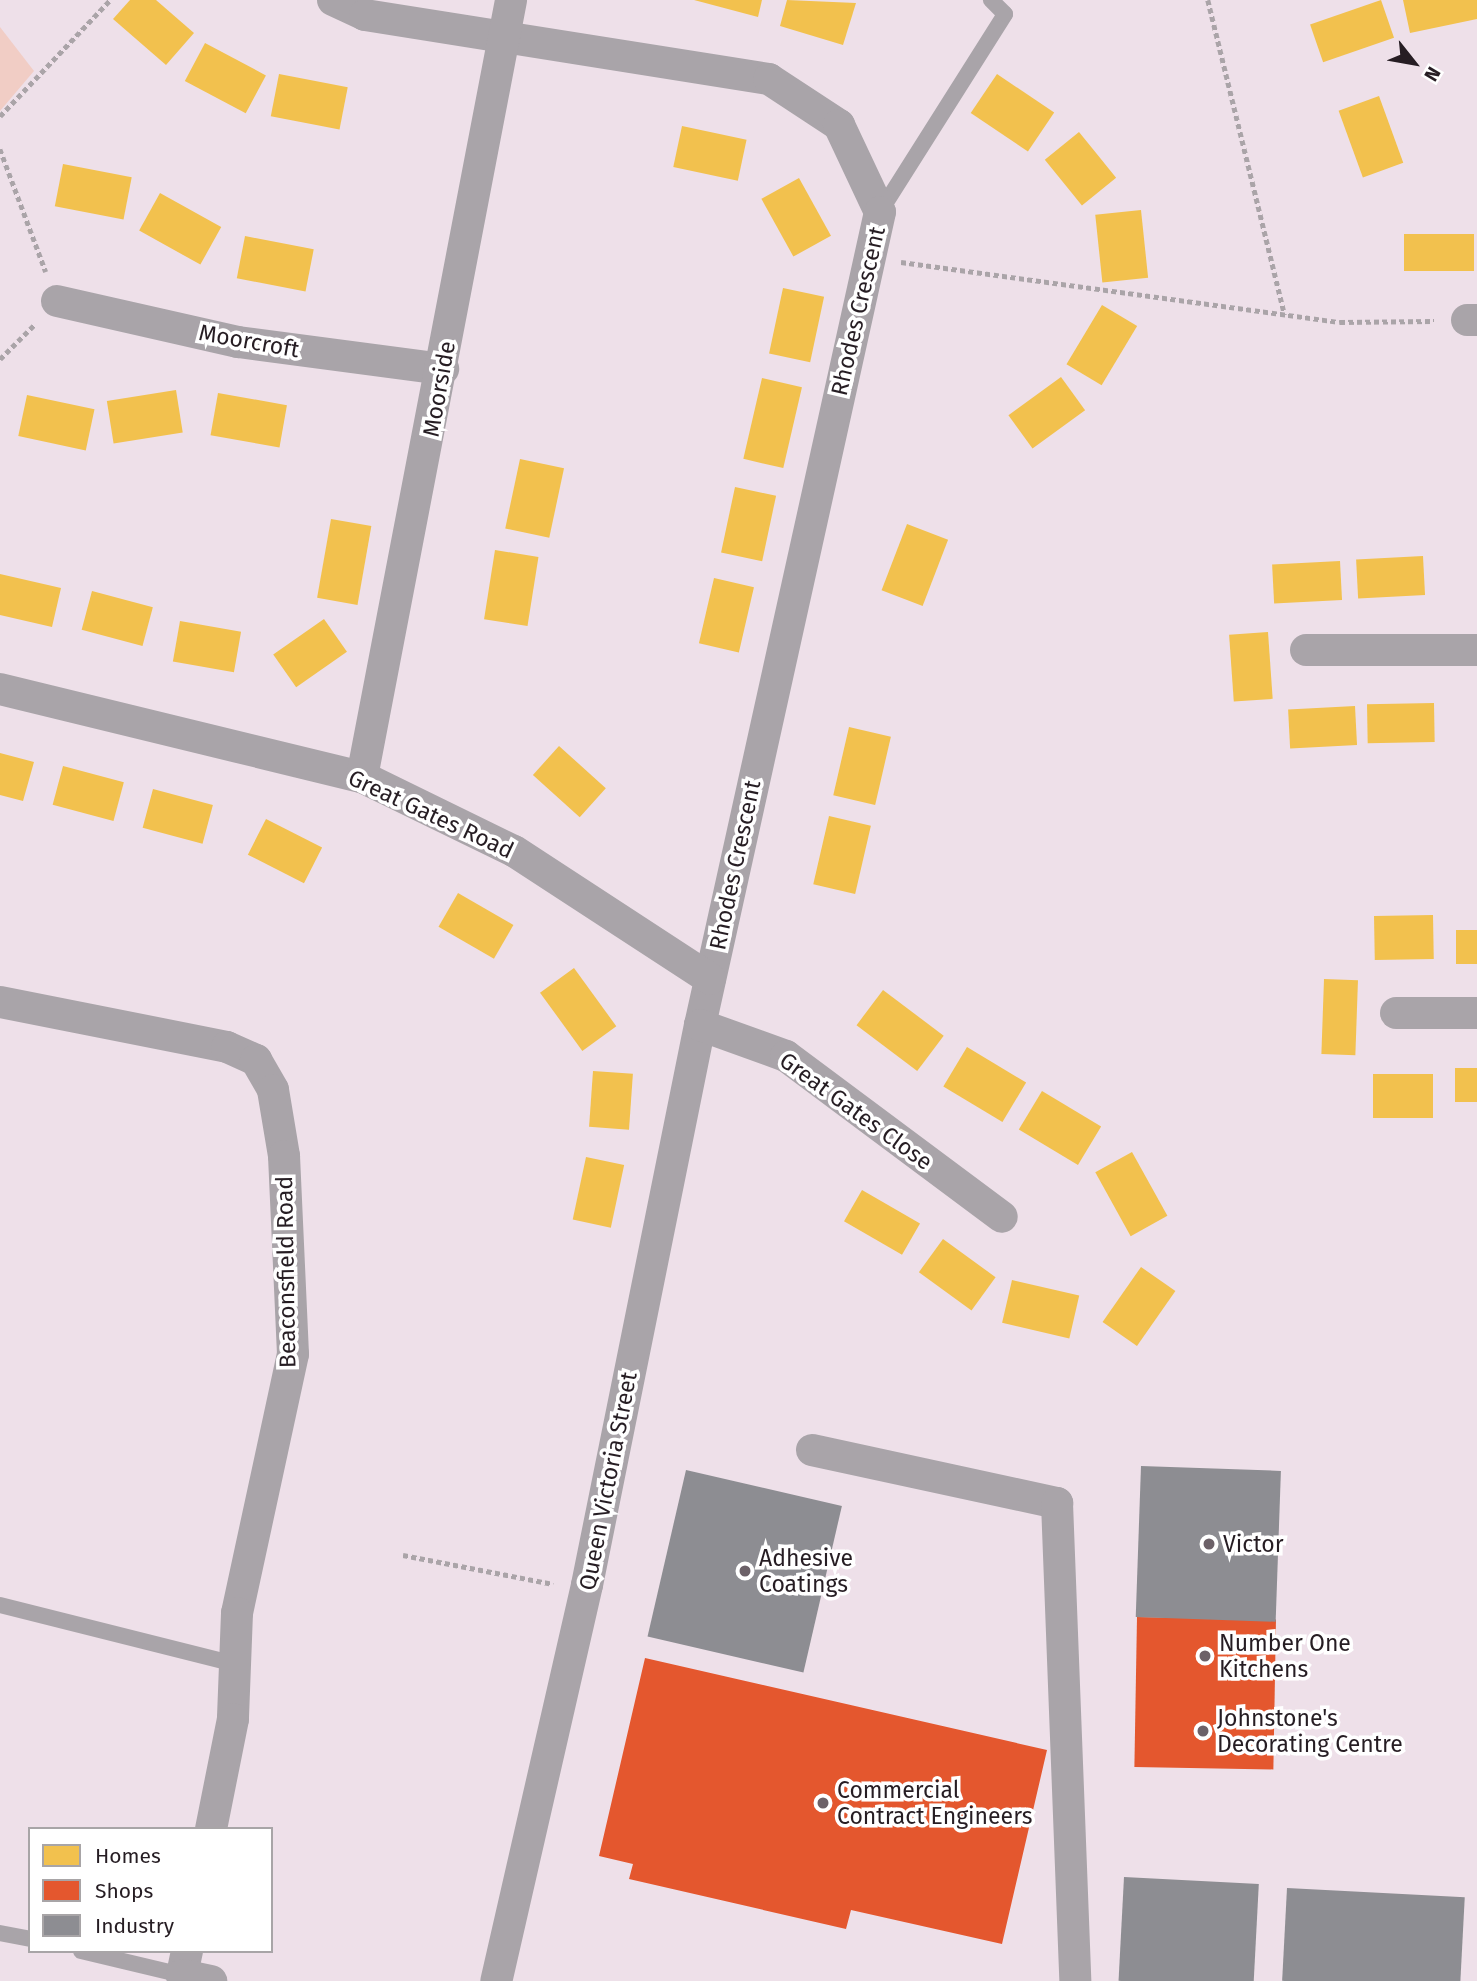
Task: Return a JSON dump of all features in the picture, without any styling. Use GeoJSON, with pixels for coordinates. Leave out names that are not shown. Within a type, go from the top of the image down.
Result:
{"type":"FeatureCollection","features":[{"type":"Feature","properties":{"kind":"street","name":"Rhodes Crescent"},"geometry":{"type":"LineString","coordinates":[[333,0],[365,15],[769,79],[839,125],[880,212],[710,979]]}},
{"type":"Feature","properties":{"kind":"street","name":"Moorside"},"geometry":{"type":"LineString","coordinates":[[362,777],[443,369],[511,0]]}},
{"type":"Feature","properties":{"kind":"street","name":"Moorcroft"},"geometry":{"type":"LineString","coordinates":[[57,300],[238,342],[443,369]]}},
{"type":"Feature","properties":{"kind":"street"},"geometry":{"type":"LineString","coordinates":[[1306,650],[1477,650]]}},
{"type":"Feature","properties":{"kind":"street","name":"Great Gates Road"},"geometry":{"type":"LineString","coordinates":[[0,690],[362,777],[514,852],[710,979]]}},
{"type":"Feature","properties":{"kind":"street","name":"Queen Victoria Street"},"geometry":{"type":"LineString","coordinates":[[496,1981],[587,1585],[710,979]]}},
{"type":"Feature","properties":{"kind":"street","name":"Beaconsfield Road"},"geometry":{"type":"LineString","coordinates":[[0,1002],[227,1046],[256,1060],[273,1090],[284,1156],[293,1354],[231,1663],[233,1719],[211,1827]]}},
{"type":"Feature","properties":{"kind":"street"},"geometry":{"type":"LineString","coordinates":[[1396,1013],[1477,1013]]}},
{"type":"Feature","properties":{"kind":"street","name":"Great Gates Close"},"geometry":{"type":"LineString","coordinates":[[700,1025],[786,1056],[1002,1217]]}},
{"type":"Feature","properties":{"kind":"street"},"geometry":{"type":"LineString","coordinates":[[812,1450],[1057,1503],[1075,1981]]}},
{"type":"Feature","properties":{"kind":"lane"},"geometry":{"type":"LineString","coordinates":[[880,212],[1005,14],[991,0]]}},
{"type":"Feature","properties":{"kind":"lane"},"geometry":{"type":"LineString","coordinates":[[0,1605],[231,1663]]}},
{"type":"Feature","properties":{"kind":"lane"},"geometry":{"type":"LineString","coordinates":[[0,1933],[28,1940]]}},
{"type":"Feature","properties":{"kind":"lane"},"geometry":{"type":"LineString","coordinates":[[93,1953],[193,1969]]}},
{"type":"Feature","properties":{"kind":"path"},"geometry":{"type":"LineString","coordinates":[[0,116],[110,0]]}},
{"type":"Feature","properties":{"kind":"path"},"geometry":{"type":"LineString","coordinates":[[1208,0],[1285,315]]}},
{"type":"Feature","properties":{"kind":"path"},"geometry":{"type":"LineString","coordinates":[[0,149],[57,300],[0,359]]}},
{"type":"Feature","properties":{"kind":"path"},"geometry":{"type":"LineString","coordinates":[[869,258],[1340,322],[1472,320]]}},
{"type":"Feature","properties":{"kind":"path"},"geometry":{"type":"LineString","coordinates":[[403,1555],[549,1584],[587,1585]]}},
{"type":"Feature","properties":{"kind":"shaded area"},"geometry":{"type":"Polygon","coordinates":[[[0,27],[34,71],[0,111],[0,27]]]}},
{"type":"Feature","properties":{"kind":"building: Homes"},"geometry":{"type":"Polygon","coordinates":[[[130,0],[156,0],[194,33],[166,65],[113,19],[130,0]]]}},
{"type":"Feature","properties":{"kind":"building: Homes"},"geometry":{"type":"Polygon","coordinates":[[[694,0],[762,0],[758,17],[694,0]]]}},
{"type":"Feature","properties":{"kind":"building: Homes"},"geometry":{"type":"Polygon","coordinates":[[[787,0],[856,3],[843,45],[780,26],[787,0]]]}},
{"type":"Feature","properties":{"kind":"building: Homes"},"geometry":{"type":"Polygon","coordinates":[[[1381,0],[1394,38],[1323,62],[1310,24],[1381,0]]]}},
{"type":"Feature","properties":{"kind":"building: Homes"},"geometry":{"type":"Polygon","coordinates":[[[1403,0],[1477,0],[1477,19],[1410,33],[1403,0]]]}},
{"type":"Feature","properties":{"kind":"building: Homes"},"geometry":{"type":"Polygon","coordinates":[[[205,43],[266,75],[246,113],[185,81],[205,43]]]}},
{"type":"Feature","properties":{"kind":"building: Homes"},"geometry":{"type":"Polygon","coordinates":[[[279,74],[348,87],[340,130],[271,116],[279,74]]]}},
{"type":"Feature","properties":{"kind":"building: Homes"},"geometry":{"type":"Polygon","coordinates":[[[997,74],[1054,113],[1028,152],[971,113],[997,74]]]}},
{"type":"Feature","properties":{"kind":"building: Homes"},"geometry":{"type":"Polygon","coordinates":[[[1379,96],[1403,163],[1363,177],[1339,111],[1379,96]]]}},
{"type":"Feature","properties":{"kind":"building: Homes"},"geometry":{"type":"Polygon","coordinates":[[[682,126],[747,140],[738,181],[673,167],[682,126]]]}},
{"type":"Feature","properties":{"kind":"building: Homes"},"geometry":{"type":"Polygon","coordinates":[[[1079,132],[1116,178],[1082,206],[1045,160],[1079,132]]]}},
{"type":"Feature","properties":{"kind":"building: Homes"},"geometry":{"type":"Polygon","coordinates":[[[63,164],[132,177],[124,220],[55,206],[63,164]]]}},
{"type":"Feature","properties":{"kind":"building: Homes"},"geometry":{"type":"Polygon","coordinates":[[[799,178],[831,236],[793,257],[761,199],[799,178]]]}},
{"type":"Feature","properties":{"kind":"building: Homes"},"geometry":{"type":"Polygon","coordinates":[[[160,193],[221,227],[200,265],[139,231],[160,193]]]}},
{"type":"Feature","properties":{"kind":"building: Homes"},"geometry":{"type":"Polygon","coordinates":[[[1141,210],[1148,278],[1102,282],[1095,215],[1141,210]]]}},
{"type":"Feature","properties":{"kind":"building: Homes"},"geometry":{"type":"Polygon","coordinates":[[[1404,234],[1474,234],[1474,271],[1404,271],[1404,234]]]}},
{"type":"Feature","properties":{"kind":"building: Homes"},"geometry":{"type":"Polygon","coordinates":[[[245,236],[314,249],[306,292],[237,278],[245,236]]]}},
{"type":"Feature","properties":{"kind":"building: Homes"},"geometry":{"type":"Polygon","coordinates":[[[783,288],[824,297],[810,362],[769,354],[783,288]]]}},
{"type":"Feature","properties":{"kind":"building: Homes"},"geometry":{"type":"Polygon","coordinates":[[[1102,305],[1137,326],[1102,385],[1066,364],[1102,305]]]}},
{"type":"Feature","properties":{"kind":"building: Homes"},"geometry":{"type":"Polygon","coordinates":[[[1061,377],[1085,410],[1033,448],[1008,415],[1061,377]]]}},
{"type":"Feature","properties":{"kind":"building: Homes"},"geometry":{"type":"Polygon","coordinates":[[[762,378],[802,387],[783,468],[743,459],[762,378]]]}},
{"type":"Feature","properties":{"kind":"building: Homes"},"geometry":{"type":"Polygon","coordinates":[[[176,390],[183,432],[114,443],[107,401],[176,390]]]}},
{"type":"Feature","properties":{"kind":"building: Homes"},"geometry":{"type":"Polygon","coordinates":[[[218,393],[287,405],[279,448],[211,435],[218,393]]]}},
{"type":"Feature","properties":{"kind":"building: Homes"},"geometry":{"type":"Polygon","coordinates":[[[27,395],[94,409],[86,450],[18,436],[27,395]]]}},
{"type":"Feature","properties":{"kind":"building: Homes"},"geometry":{"type":"Polygon","coordinates":[[[520,459],[564,468],[549,538],[505,528],[520,459]]]}},
{"type":"Feature","properties":{"kind":"building: Homes"},"geometry":{"type":"Polygon","coordinates":[[[735,487],[776,496],[762,561],[721,553],[735,487]]]}},
{"type":"Feature","properties":{"kind":"building: Homes"},"geometry":{"type":"Polygon","coordinates":[[[331,519],[371,526],[357,605],[317,598],[331,519]]]}},
{"type":"Feature","properties":{"kind":"building: Homes"},"geometry":{"type":"Polygon","coordinates":[[[907,524],[948,540],[923,606],[882,590],[907,524]]]}},
{"type":"Feature","properties":{"kind":"building: Homes"},"geometry":{"type":"Polygon","coordinates":[[[495,550],[538,557],[528,626],[484,619],[495,550]]]}},
{"type":"Feature","properties":{"kind":"building: Homes"},"geometry":{"type":"Polygon","coordinates":[[[1423,556],[1425,595],[1358,598],[1356,560],[1423,556]]]}},
{"type":"Feature","properties":{"kind":"building: Homes"},"geometry":{"type":"Polygon","coordinates":[[[1340,561],[1342,600],[1274,604],[1272,565],[1340,561]]]}},
{"type":"Feature","properties":{"kind":"building: Homes"},"geometry":{"type":"Polygon","coordinates":[[[0,574],[61,588],[52,627],[0,615],[0,574]]]}},
{"type":"Feature","properties":{"kind":"building: Homes"},"geometry":{"type":"Polygon","coordinates":[[[714,578],[754,587],[739,653],[699,643],[714,578]]]}},
{"type":"Feature","properties":{"kind":"building: Homes"},"geometry":{"type":"Polygon","coordinates":[[[92,591],[153,607],[143,646],[82,630],[92,591]]]}},
{"type":"Feature","properties":{"kind":"building: Homes"},"geometry":{"type":"Polygon","coordinates":[[[324,619],[347,652],[296,687],[273,655],[324,619]]]}},
{"type":"Feature","properties":{"kind":"building: Homes"},"geometry":{"type":"Polygon","coordinates":[[[180,621],[241,632],[234,672],[173,661],[180,621]]]}},
{"type":"Feature","properties":{"kind":"building: Homes"},"geometry":{"type":"Polygon","coordinates":[[[1268,632],[1273,699],[1234,702],[1229,635],[1268,632]]]}},
{"type":"Feature","properties":{"kind":"building: Homes"},"geometry":{"type":"Polygon","coordinates":[[[1434,703],[1435,742],[1368,743],[1367,704],[1434,703]]]}},
{"type":"Feature","properties":{"kind":"building: Homes"},"geometry":{"type":"Polygon","coordinates":[[[1355,706],[1357,745],[1290,748],[1288,710],[1355,706]]]}},
{"type":"Feature","properties":{"kind":"building: Homes"},"geometry":{"type":"Polygon","coordinates":[[[849,727],[891,737],[875,805],[833,795],[849,727]]]}},
{"type":"Feature","properties":{"kind":"building: Homes"},"geometry":{"type":"Polygon","coordinates":[[[559,746],[606,788],[580,817],[533,775],[559,746]]]}},
{"type":"Feature","properties":{"kind":"building: Homes"},"geometry":{"type":"Polygon","coordinates":[[[0,753],[34,762],[23,801],[0,795],[0,753]]]}},
{"type":"Feature","properties":{"kind":"building: Homes"},"geometry":{"type":"Polygon","coordinates":[[[63,766],[124,782],[114,821],[53,805],[63,766]]]}},
{"type":"Feature","properties":{"kind":"building: Homes"},"geometry":{"type":"Polygon","coordinates":[[[153,789],[213,805],[203,844],[143,828],[153,789]]]}},
{"type":"Feature","properties":{"kind":"building: Homes"},"geometry":{"type":"Polygon","coordinates":[[[829,816],[871,826],[855,894],[813,884],[829,816]]]}},
{"type":"Feature","properties":{"kind":"building: Homes"},"geometry":{"type":"Polygon","coordinates":[[[266,819],[322,848],[304,883],[248,855],[266,819]]]}},
{"type":"Feature","properties":{"kind":"building: Homes"},"geometry":{"type":"Polygon","coordinates":[[[458,893],[513,925],[494,959],[438,927],[458,893]]]}},
{"type":"Feature","properties":{"kind":"building: Homes"},"geometry":{"type":"Polygon","coordinates":[[[1433,915],[1434,959],[1375,960],[1374,916],[1433,915]]]}},
{"type":"Feature","properties":{"kind":"building: Homes"},"geometry":{"type":"Polygon","coordinates":[[[1456,930],[1477,930],[1477,964],[1456,964],[1456,930]]]}},
{"type":"Feature","properties":{"kind":"building: Homes"},"geometry":{"type":"Polygon","coordinates":[[[574,968],[616,1026],[582,1051],[540,993],[574,968]]]}},
{"type":"Feature","properties":{"kind":"building: Homes"},"geometry":{"type":"Polygon","coordinates":[[[1324,979],[1358,980],[1355,1055],[1321,1054],[1324,979]]]}},
{"type":"Feature","properties":{"kind":"building: Homes"},"geometry":{"type":"Polygon","coordinates":[[[883,990],[944,1036],[917,1071],[857,1025],[883,990]]]}},
{"type":"Feature","properties":{"kind":"building: Homes"},"geometry":{"type":"Polygon","coordinates":[[[967,1047],[1026,1083],[1002,1122],[943,1086],[967,1047]]]}},
{"type":"Feature","properties":{"kind":"building: Homes"},"geometry":{"type":"Polygon","coordinates":[[[1455,1068],[1477,1068],[1477,1102],[1455,1102],[1455,1068]]]}},
{"type":"Feature","properties":{"kind":"building: Homes"},"geometry":{"type":"Polygon","coordinates":[[[593,1071],[633,1074],[629,1130],[589,1127],[593,1071]]]}},
{"type":"Feature","properties":{"kind":"building: Homes"},"geometry":{"type":"Polygon","coordinates":[[[1373,1074],[1433,1074],[1433,1118],[1373,1118],[1373,1074]]]}},
{"type":"Feature","properties":{"kind":"building: Homes"},"geometry":{"type":"Polygon","coordinates":[[[1042,1091],[1101,1127],[1078,1165],[1019,1130],[1042,1091]]]}},
{"type":"Feature","properties":{"kind":"building: Homes"},"geometry":{"type":"Polygon","coordinates":[[[1132,1152],[1167,1216],[1131,1236],[1095,1172],[1132,1152]]]}},
{"type":"Feature","properties":{"kind":"building: Homes"},"geometry":{"type":"Polygon","coordinates":[[[586,1157],[624,1165],[611,1228],[573,1220],[586,1157]]]}},
{"type":"Feature","properties":{"kind":"building: Homes"},"geometry":{"type":"Polygon","coordinates":[[[862,1190],[920,1224],[902,1255],[844,1221],[862,1190]]]}},
{"type":"Feature","properties":{"kind":"building: Homes"},"geometry":{"type":"Polygon","coordinates":[[[943,1239],[996,1277],[971,1310],[919,1272],[943,1239]]]}},
{"type":"Feature","properties":{"kind":"building: Homes"},"geometry":{"type":"Polygon","coordinates":[[[1141,1267],[1175,1291],[1137,1346],[1103,1322],[1141,1267]]]}},
{"type":"Feature","properties":{"kind":"building: Homes"},"geometry":{"type":"Polygon","coordinates":[[[1012,1280],[1079,1296],[1069,1338],[1002,1323],[1012,1280]]]}},
{"type":"Feature","properties":{"kind":"building: Shops"},"geometry":{"type":"Polygon","coordinates":[[[1137,1617],[1276,1619],[1273,1769],[1134,1767],[1137,1617]]]}},
{"type":"Feature","properties":{"kind":"building: Shops","name":"Commercial Contract Engineers"},"geometry":{"type":"Polygon","coordinates":[[[645,1658],[1047,1750],[1002,1944],[851,1910],[846,1929],[629,1879],[633,1864],[599,1856],[645,1658]]]}},
{"type":"Feature","properties":{"kind":"building: Industry","name":"Victor"},"geometry":{"type":"Polygon","coordinates":[[[1141,1466],[1281,1471],[1276,1622],[1136,1617],[1141,1466]]]}},
{"type":"Feature","properties":{"kind":"building: Industry","name":"Adhesive Coatings"},"geometry":{"type":"Polygon","coordinates":[[[686,1470],[842,1506],[803,1673],[648,1637],[686,1470]]]}},
{"type":"Feature","properties":{"kind":"building: Industry"},"geometry":{"type":"Polygon","coordinates":[[[1124,1877],[1259,1884],[1254,1981],[1119,1981],[1124,1877]]]}},
{"type":"Feature","properties":{"kind":"building: Industry"},"geometry":{"type":"Polygon","coordinates":[[[1287,1888],[1465,1897],[1460,1981],[1282,1981],[1287,1888]]]}},
{"type":"Feature","properties":{"kind":"place","name":"Victor"},"geometry":{"type":"Point","coordinates":[1209,1544]}},
{"type":"Feature","properties":{"kind":"place","name":"Adhesive Coatings"},"geometry":{"type":"Point","coordinates":[745,1571]}},
{"type":"Feature","properties":{"kind":"place","name":"Number One Kitchens"},"geometry":{"type":"Point","coordinates":[1205,1656]}},
{"type":"Feature","properties":{"kind":"place","name":"Johnstone's Decorating Centre"},"geometry":{"type":"Point","coordinates":[1203,1731]}},
{"type":"Feature","properties":{"kind":"place","name":"Commercial Contract Engineers"},"geometry":{"type":"Point","coordinates":[823,1803]}}]}
